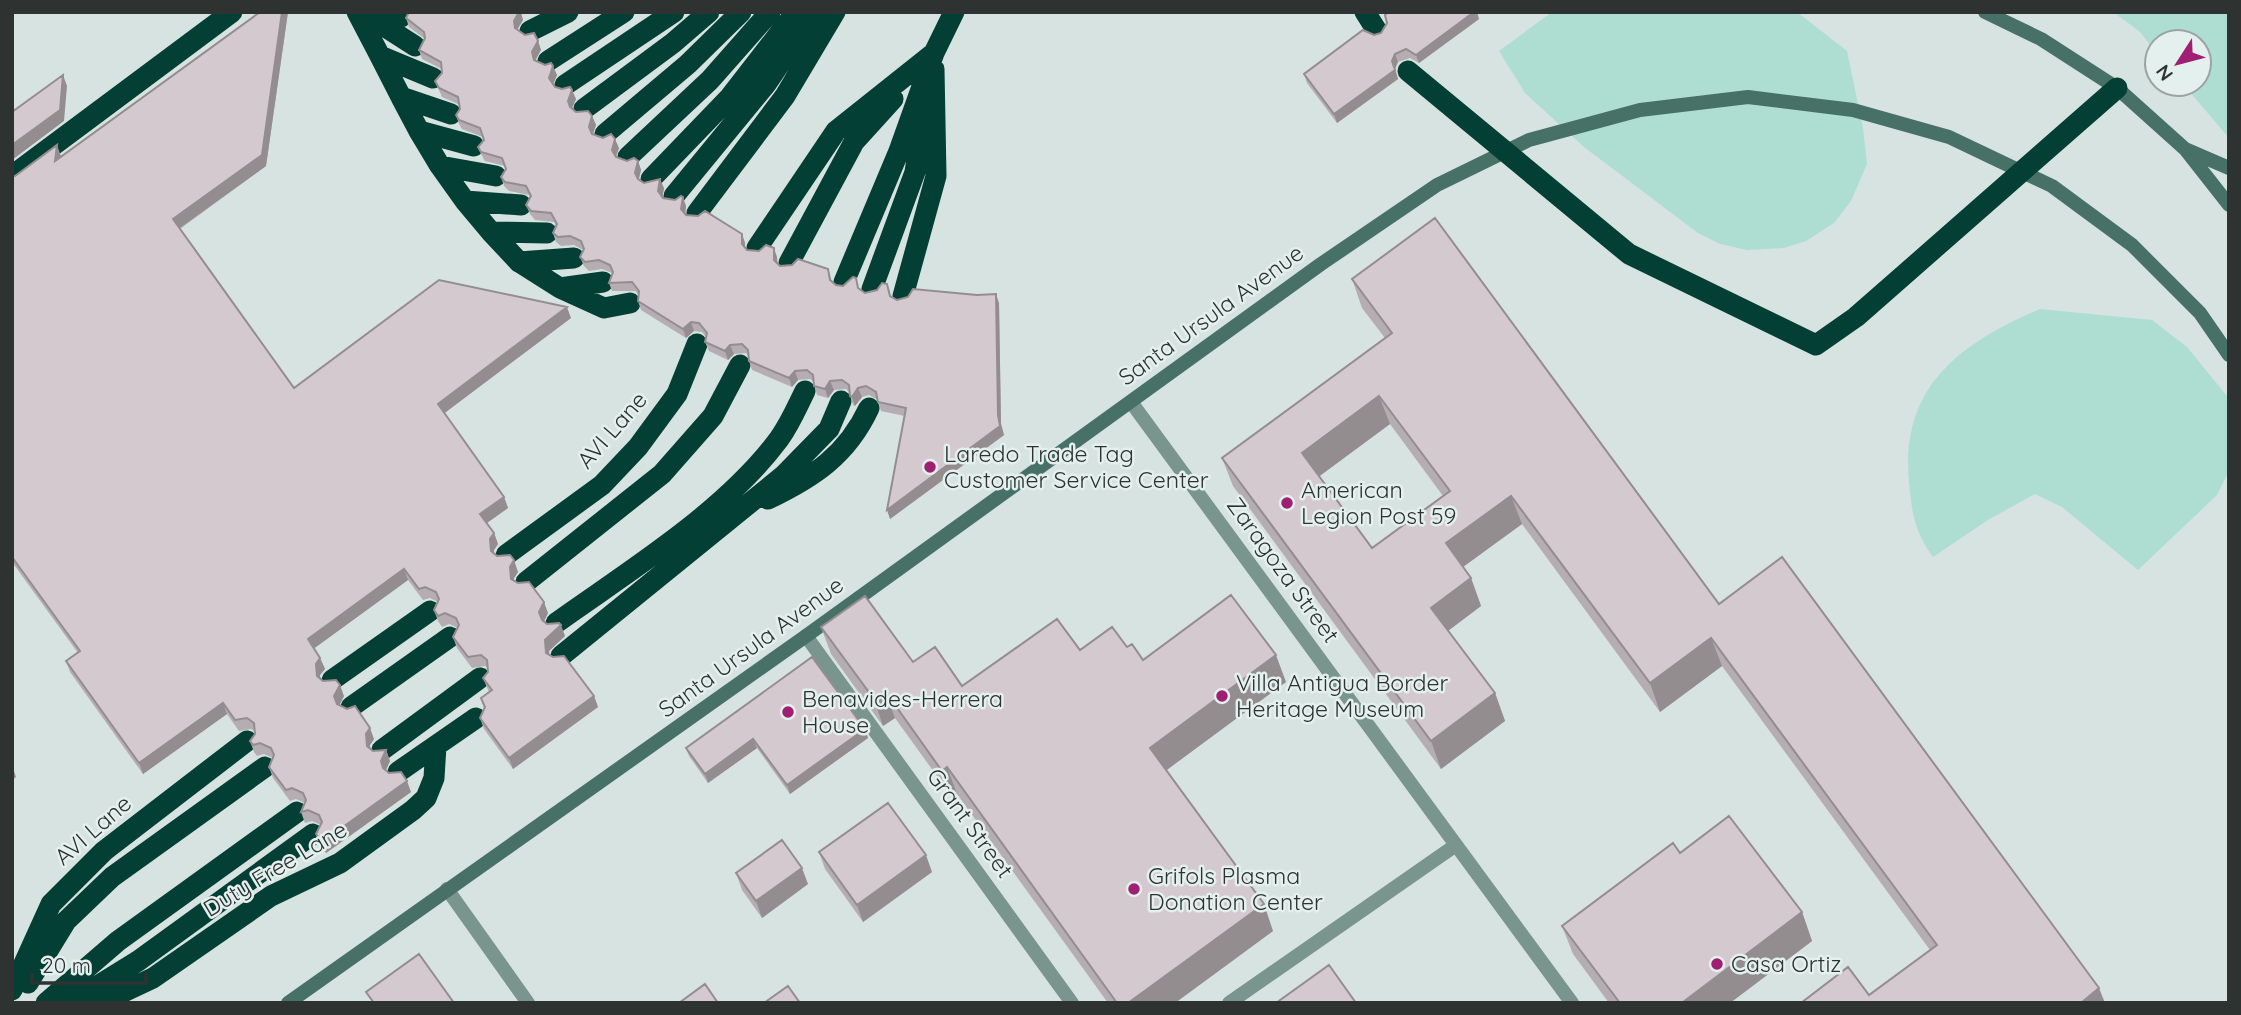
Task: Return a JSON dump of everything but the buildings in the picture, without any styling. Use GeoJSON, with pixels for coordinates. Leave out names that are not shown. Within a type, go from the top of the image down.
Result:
{"type":"FeatureCollection","features":[{"type":"Feature","properties":{"kind":"highway"},"geometry":{"type":"LineString","coordinates":[[12,176],[232,12]]}},
{"type":"Feature","properties":{"kind":"highway"},"geometry":{"type":"LineString","coordinates":[[360,12],[415,46]]}},
{"type":"Feature","properties":{"kind":"highway"},"geometry":{"type":"LineString","coordinates":[[360,12],[419,131],[440,166],[491,232],[519,262],[560,288],[604,308],[630,303]]}},
{"type":"Feature","properties":{"kind":"highway"},"geometry":{"type":"LineString","coordinates":[[530,31],[568,12]]}},
{"type":"Feature","properties":{"kind":"highway"},"geometry":{"type":"LineString","coordinates":[[548,61],[624,12]]}},
{"type":"Feature","properties":{"kind":"highway"},"geometry":{"type":"LineString","coordinates":[[565,85],[674,12]]}},
{"type":"Feature","properties":{"kind":"highway"},"geometry":{"type":"LineString","coordinates":[[584,109],[673,43],[709,12]]}},
{"type":"Feature","properties":{"kind":"highway"},"geometry":{"type":"LineString","coordinates":[[605,134],[688,64],[741,12]]}},
{"type":"Feature","properties":{"kind":"highway"},"geometry":{"type":"LineString","coordinates":[[628,157],[710,80],[770,12]]}},
{"type":"Feature","properties":{"kind":"highway"},"geometry":{"type":"LineString","coordinates":[[651,178],[730,97],[796,12]]}},
{"type":"Feature","properties":{"kind":"highway"},"geometry":{"type":"LineString","coordinates":[[674,196],[766,84],[816,12]]}},
{"type":"Feature","properties":{"kind":"highway"},"geometry":{"type":"LineString","coordinates":[[697,213],[785,96],[835,12]]}},
{"type":"Feature","properties":{"kind":"highway"},"geometry":{"type":"LineString","coordinates":[[845,282],[900,151],[934,53],[954,12]]}},
{"type":"Feature","properties":{"kind":"highway"},"geometry":{"type":"LineString","coordinates":[[1364,12],[1377,31]]}},
{"type":"Feature","properties":{"kind":"highway"},"geometry":{"type":"LineString","coordinates":[[757,248],[836,131],[934,53]]}},
{"type":"Feature","properties":{"kind":"highway"},"geometry":{"type":"LineString","coordinates":[[789,263],[854,142],[934,53]]}},
{"type":"Feature","properties":{"kind":"highway"},"geometry":{"type":"LineString","coordinates":[[872,289],[915,172],[934,53]]}},
{"type":"Feature","properties":{"kind":"highway"},"geometry":{"type":"LineString","coordinates":[[903,296],[936,176],[934,53]]}},
{"type":"Feature","properties":{"kind":"highway"},"geometry":{"type":"LineString","coordinates":[[380,56],[433,78]]}},
{"type":"Feature","properties":{"kind":"highway"},"geometry":{"type":"LineString","coordinates":[[1408,72],[1629,254],[1816,345],[1856,317],[2117,88]]}},
{"type":"Feature","properties":{"kind":"highway"},"geometry":{"type":"LineString","coordinates":[[401,97],[451,114]]}},
{"type":"Feature","properties":{"kind":"highway"},"geometry":{"type":"LineString","coordinates":[[419,131],[474,146]]}},
{"type":"Feature","properties":{"kind":"highway"},"geometry":{"type":"LineString","coordinates":[[440,166],[496,176]]}},
{"type":"Feature","properties":{"kind":"highway"},"geometry":{"type":"LineString","coordinates":[[465,201],[521,205]]}},
{"type":"Feature","properties":{"kind":"highway"},"geometry":{"type":"LineString","coordinates":[[491,232],[547,233]]}},
{"type":"Feature","properties":{"kind":"highway"},"geometry":{"type":"LineString","coordinates":[[519,262],[574,258]]}},
{"type":"Feature","properties":{"kind":"highway"},"geometry":{"type":"LineString","coordinates":[[560,288],[603,282]]}},
{"type":"Feature","properties":{"kind":"highway","name":"AVI Lane"},"geometry":{"type":"LineString","coordinates":[[506,555],[602,485],[638,447],[677,394],[697,344]]}},
{"type":"Feature","properties":{"kind":"highway"},"geometry":{"type":"LineString","coordinates":[[526,582],[662,474],[713,416],[740,365]]}},
{"type":"Feature","properties":{"kind":"highway"},"geometry":{"type":"LineString","coordinates":[[556,623],[697,522],[780,438],[805,391]]}},
{"type":"Feature","properties":{"kind":"highway"},"geometry":{"type":"LineString","coordinates":[[561,656],[783,476],[829,429],[842,401]]}},
{"type":"Feature","properties":{"kind":"highway"},"geometry":{"type":"LineString","coordinates":[[734,515],[800,484],[835,458],[859,429],[869,408]]}},
{"type":"Feature","properties":{"kind":"highway"},"geometry":{"type":"LineString","coordinates":[[332,680],[430,611]]}},
{"type":"Feature","properties":{"kind":"highway"},"geometry":{"type":"LineString","coordinates":[[351,707],[450,637]]}},
{"type":"Feature","properties":{"kind":"highway"},"geometry":{"type":"LineString","coordinates":[[382,750],[480,678]]}},
{"type":"Feature","properties":{"kind":"highway"},"geometry":{"type":"LineString","coordinates":[[398,772],[477,718]]}},
{"type":"Feature","properties":{"kind":"highway","name":"AVI Lane"},"geometry":{"type":"LineString","coordinates":[[12,990],[51,904],[104,851],[247,741]]}},
{"type":"Feature","properties":{"kind":"highway","name":"Duty Free Lane"},"geometry":{"type":"LineString","coordinates":[[100,1003],[153,978],[271,896],[341,863],[413,810],[426,798],[434,778],[436,747]]}},
{"type":"Feature","properties":{"kind":"highway"},"geometry":{"type":"LineString","coordinates":[[16,1003],[66,921],[103,886],[265,767]]}},
{"type":"Feature","properties":{"kind":"highway"},"geometry":{"type":"LineString","coordinates":[[46,1003],[118,941],[297,811]]}},
{"type":"Feature","properties":{"kind":"highway"},"geometry":{"type":"LineString","coordinates":[[70,1003],[138,961],[313,834]]}},
{"type":"Feature","properties":{"kind":"highway"},"geometry":{"type":"LineString","coordinates":[[130,1003],[153,978]]}},
{"type":"Feature","properties":{"kind":"main road"},"geometry":{"type":"LineString","coordinates":[[1985,12],[2041,39],[2117,88],[2185,149],[2229,205]]}},
{"type":"Feature","properties":{"kind":"main road","name":"Santa Ursula Avenue"},"geometry":{"type":"LineString","coordinates":[[288,1003],[806,636],[1321,264],[1437,185],[1529,140],[1640,110],[1748,97],[1853,110],[1949,137],[2052,186],[2132,245],[2200,313],[2229,355]]}},
{"type":"Feature","properties":{"kind":"main road"},"geometry":{"type":"LineString","coordinates":[[2185,149],[2229,168]]}},
{"type":"Feature","properties":{"kind":"street","name":"Zaragoza Street"},"geometry":{"type":"LineString","coordinates":[[1131,401],[1572,1003]]}},
{"type":"Feature","properties":{"kind":"street","name":"Grant Street"},"geometry":{"type":"LineString","coordinates":[[806,636],[1072,1003]]}},
{"type":"Feature","properties":{"kind":"street"},"geometry":{"type":"LineString","coordinates":[[1229,1003],[1455,845]]}},
{"type":"Feature","properties":{"kind":"street"},"geometry":{"type":"LineString","coordinates":[[447,889],[528,1003]]}},
{"type":"Feature","properties":{"kind":"green space"},"geometry":{"type":"Polygon","coordinates":[[[1552,12],[1797,12],[1847,51],[1863,128],[1867,164],[1851,201],[1834,223],[1806,241],[1784,248],[1747,250],[1720,244],[1698,233],[1584,147],[1525,93],[1499,51],[1552,12]]]}},
{"type":"Feature","properties":{"kind":"green space"},"geometry":{"type":"Polygon","coordinates":[[[2113,12],[2225,12],[2229,15],[2229,138],[2195,98],[2213,98],[2213,28],[2143,28],[2143,36],[2113,12]]]}},
{"type":"Feature","properties":{"kind":"green space"},"geometry":{"type":"Polygon","coordinates":[[[2040,309],[2152,320],[2187,347],[2227,396],[2229,471],[2217,495],[2138,570],[2062,507],[2035,494],[1988,520],[1933,557],[1918,530],[1910,493],[1909,448],[1915,419],[1926,394],[1942,372],[1961,353],[2011,322],[2040,309]]]}},
{"type":"Feature","properties":{"kind":"place","name":"Laredo Trade Tag Customer Service Center"},"geometry":{"type":"Point","coordinates":[930,467]}},
{"type":"Feature","properties":{"kind":"place","name":"American Legion Post 59"},"geometry":{"type":"Point","coordinates":[1287,503]}},
{"type":"Feature","properties":{"kind":"place","name":"Villa Antigua Border Heritage Museum"},"geometry":{"type":"Point","coordinates":[1222,696]}},
{"type":"Feature","properties":{"kind":"place","name":"Benavides-Herrera House"},"geometry":{"type":"Point","coordinates":[788,712]}},
{"type":"Feature","properties":{"kind":"place","name":"Grifols Plasma Donation Center"},"geometry":{"type":"Point","coordinates":[1134,889]}},
{"type":"Feature","properties":{"kind":"place","name":"Casa Ortiz"},"geometry":{"type":"Point","coordinates":[1717,964]}}]}
